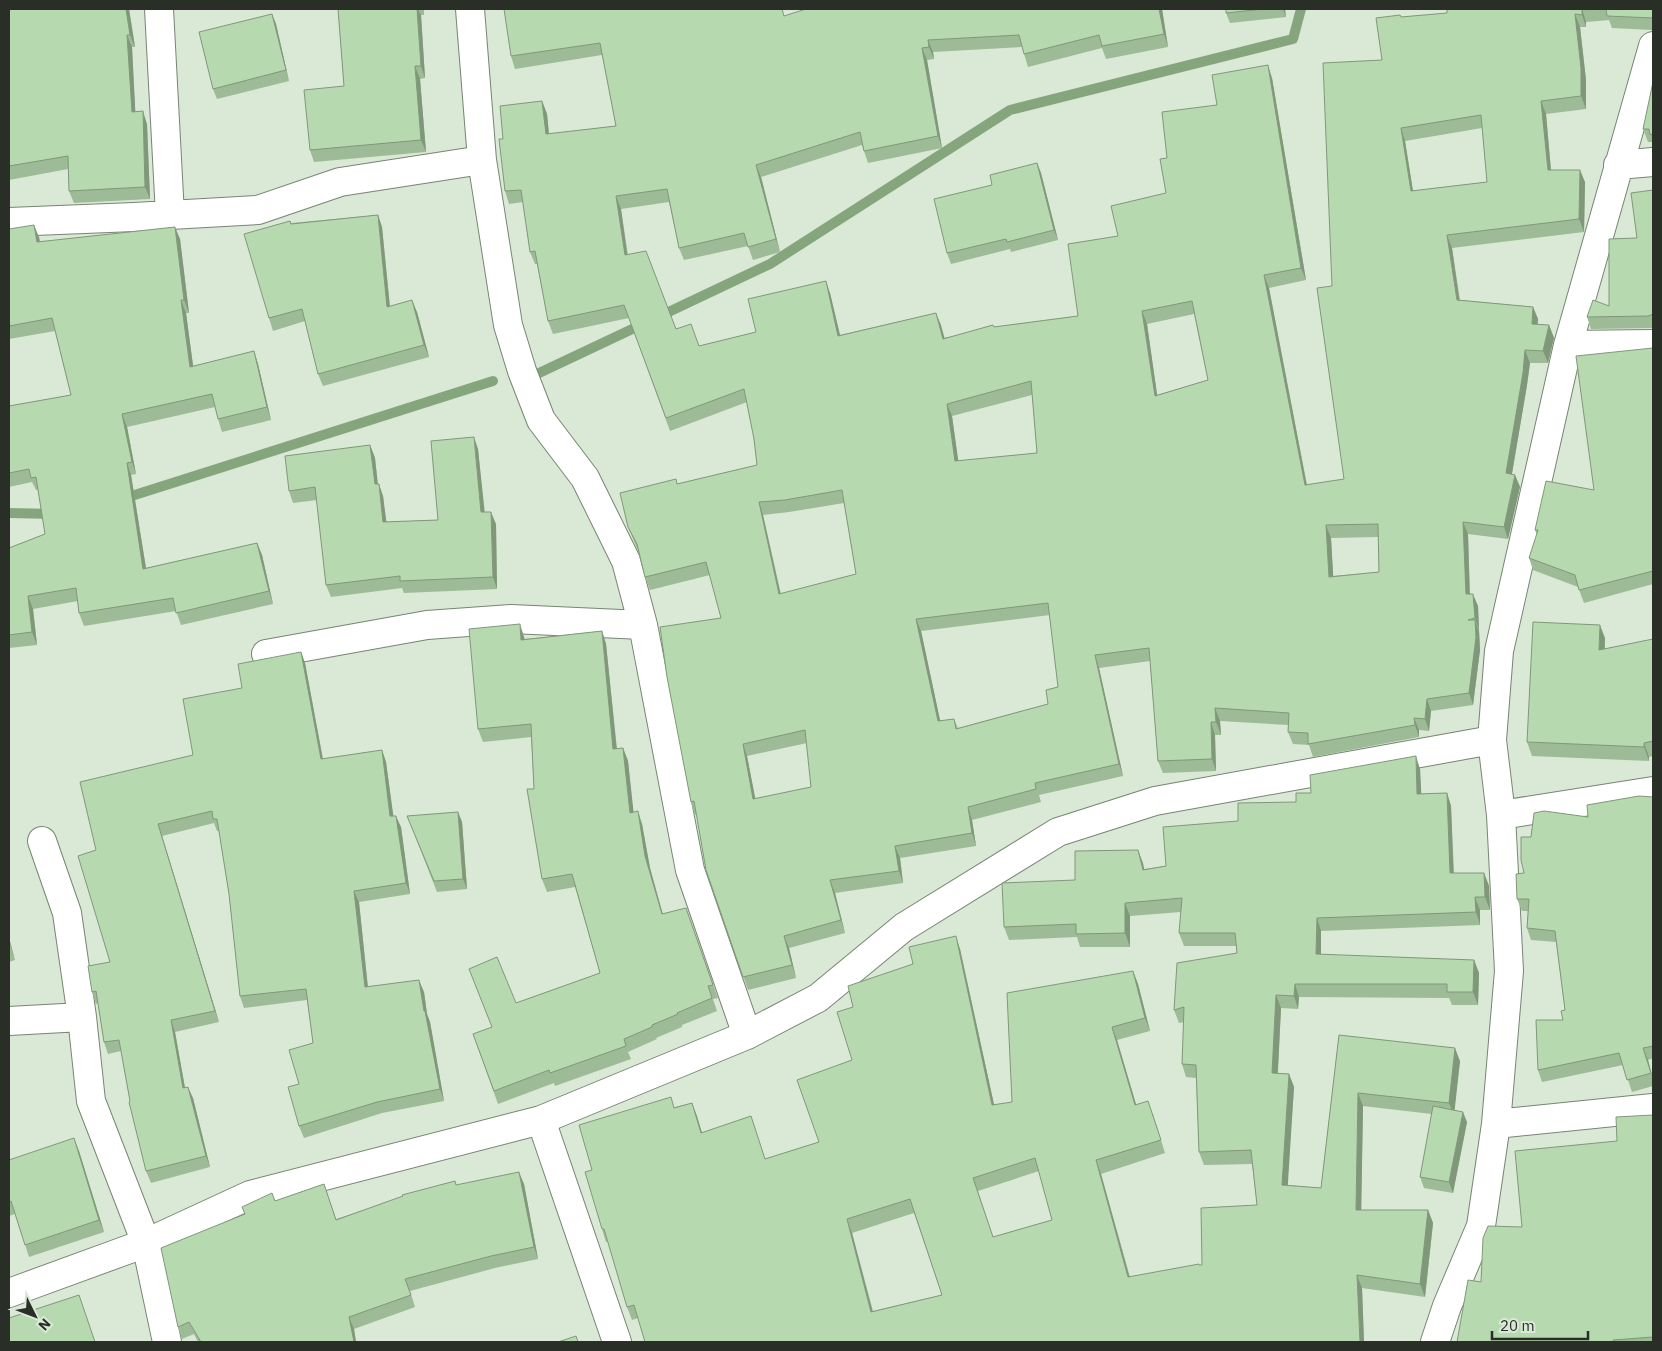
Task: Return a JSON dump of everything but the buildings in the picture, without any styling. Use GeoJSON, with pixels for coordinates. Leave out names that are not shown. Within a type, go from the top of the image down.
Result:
{"type":"FeatureCollection","features":[{"type":"Feature","properties":{"kind":"street"},"geometry":{"type":"LineString","coordinates":[[160,9],[170,215]]}},
{"type":"Feature","properties":{"kind":"street"},"geometry":{"type":"LineString","coordinates":[[470,9],[482,160],[508,325],[522,371],[542,420],[586,478],[626,561],[643,625],[690,870],[747,1035]]}},
{"type":"Feature","properties":{"kind":"street"},"geometry":{"type":"LineString","coordinates":[[1435,1342],[1447,1306],[1481,1226],[1496,1124],[1509,971],[1501,815],[1492,740],[1499,651],[1568,345],[1653,46]]}},
{"type":"Feature","properties":{"kind":"street"},"geometry":{"type":"LineString","coordinates":[[9,222],[258,210],[340,182],[482,160]]}},
{"type":"Feature","properties":{"kind":"street"},"geometry":{"type":"LineString","coordinates":[[1618,165],[1653,162]]}},
{"type":"Feature","properties":{"kind":"street"},"geometry":{"type":"LineString","coordinates":[[1568,345],[1653,344]]}},
{"type":"Feature","properties":{"kind":"street"},"geometry":{"type":"LineString","coordinates":[[266,654],[436,624],[511,619],[643,625]]}},
{"type":"Feature","properties":{"kind":"street"},"geometry":{"type":"LineString","coordinates":[[9,1293],[146,1243],[250,1196],[541,1120],[747,1035],[818,998],[904,927],[1058,832],[1155,801],[1492,740]]}},
{"type":"Feature","properties":{"kind":"street"},"geometry":{"type":"LineString","coordinates":[[1501,815],[1653,791]]}},
{"type":"Feature","properties":{"kind":"street"},"geometry":{"type":"LineString","coordinates":[[42,841],[67,914],[82,1017],[91,1101],[146,1243],[167,1342]]}},
{"type":"Feature","properties":{"kind":"street"},"geometry":{"type":"LineString","coordinates":[[9,1021],[82,1017]]}},
{"type":"Feature","properties":{"kind":"street"},"geometry":{"type":"LineString","coordinates":[[1496,1124],[1653,1108]]}},
{"type":"Feature","properties":{"kind":"street"},"geometry":{"type":"LineString","coordinates":[[541,1120],[616,1342]]}},
{"type":"Feature","properties":{"kind":"waterway"},"geometry":{"type":"LineString","coordinates":[[658,317],[770,264],[1010,110],[1293,39],[1301,9]]}},
{"type":"Feature","properties":{"kind":"waterway"},"geometry":{"type":"LineString","coordinates":[[537,374],[645,323]]}},
{"type":"Feature","properties":{"kind":"waterway"},"geometry":{"type":"LineString","coordinates":[[122,499],[493,381]]}},
{"type":"Feature","properties":{"kind":"waterway"},"geometry":{"type":"LineString","coordinates":[[9,513],[55,514]]}}]}
